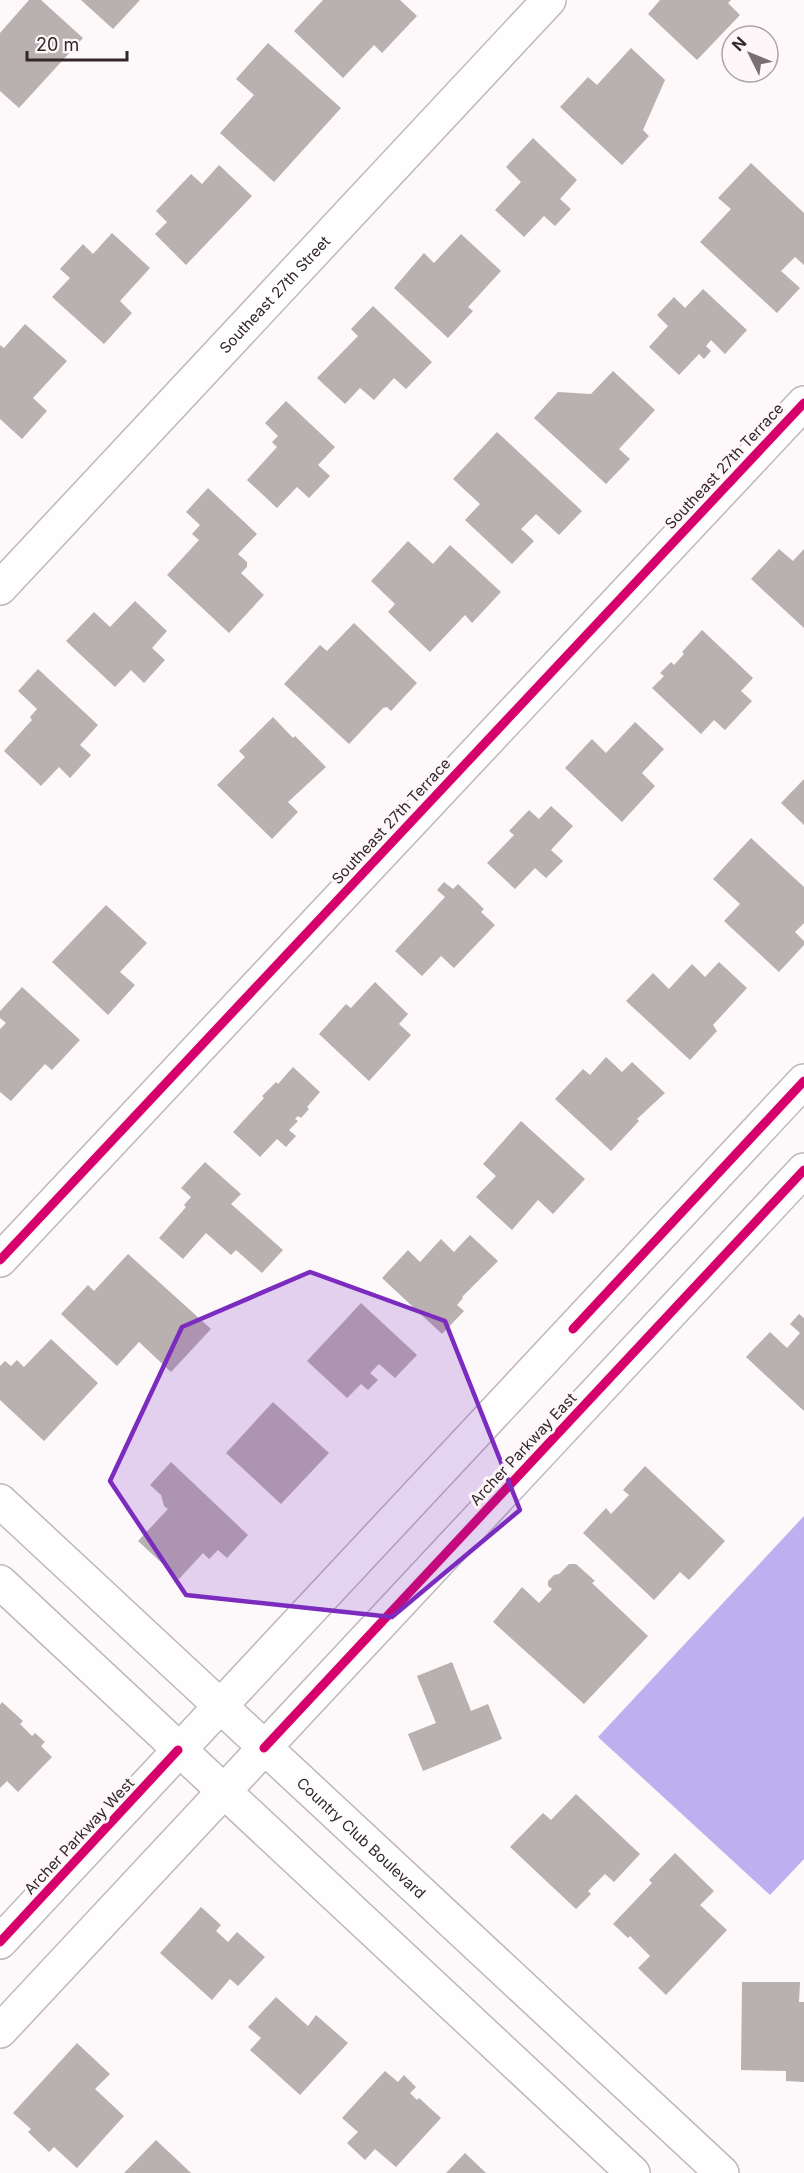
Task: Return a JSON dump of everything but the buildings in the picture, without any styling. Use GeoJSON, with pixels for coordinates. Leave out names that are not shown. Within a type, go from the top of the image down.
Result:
{"type":"FeatureCollection","features":[{"type":"Feature","properties":{"kind":"street","name":"Southeast 27th Street"},"geometry":{"type":"LineString","coordinates":[[0,588],[549,0]]}},
{"type":"Feature","properties":{"kind":"street","name":"Southeast 27th Terrace"},"geometry":{"type":"LineString","coordinates":[[0,1260],[804,403]]}},
{"type":"Feature","properties":{"kind":"street"},"geometry":{"type":"LineString","coordinates":[[178,1750],[804,1081]]}},
{"type":"Feature","properties":{"kind":"street","name":"Archer Parkway East"},"geometry":{"type":"LineString","coordinates":[[264,1748],[804,1170]]}},
{"type":"Feature","properties":{"kind":"street","name":"Country Club Boulevard"},"geometry":{"type":"LineString","coordinates":[[0,1501],[722,2173]]}},
{"type":"Feature","properties":{"kind":"street"},"geometry":{"type":"LineString","coordinates":[[0,1582],[633,2173]]}},
{"type":"Feature","properties":{"kind":"street"},"geometry":{"type":"LineString","coordinates":[[0,2031],[264,1748]]}},
{"type":"Feature","properties":{"kind":"street","name":"Archer Parkway West"},"geometry":{"type":"LineString","coordinates":[[0,1942],[178,1750]]}},
{"type":"Feature","properties":{"kind":"highlighted area"},"geometry":{"type":"Polygon","coordinates":[[[310,1272],[445,1321],[520,1510],[392,1617],[186,1595],[110,1481],[182,1327],[310,1272]]]}},
{"type":"Feature","properties":{"kind":"shaded area"},"geometry":{"type":"Polygon","coordinates":[[[804,1516],[804,1859],[770,1895],[598,1737],[804,1516]]]}},
{"type":"Feature","properties":{"kind":"cycle path"},"geometry":{"type":"LineString","coordinates":[[0,1260],[804,403]]}},
{"type":"Feature","properties":{"kind":"cycle path"},"geometry":{"type":"LineString","coordinates":[[573,1329],[804,1081]]}},
{"type":"Feature","properties":{"kind":"cycle path"},"geometry":{"type":"LineString","coordinates":[[264,1748],[804,1170]]}},
{"type":"Feature","properties":{"kind":"cycle path"},"geometry":{"type":"LineString","coordinates":[[0,1942],[178,1750]]}}]}
